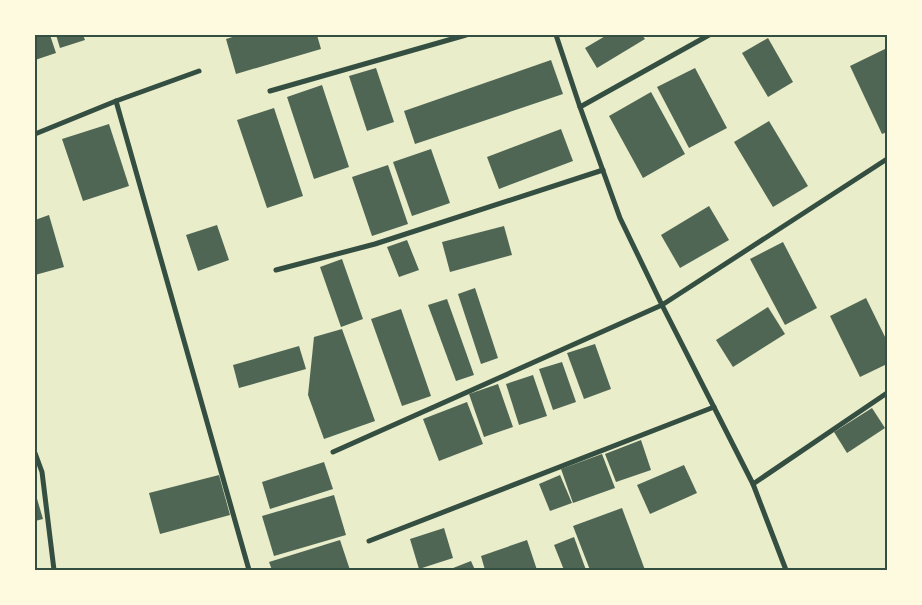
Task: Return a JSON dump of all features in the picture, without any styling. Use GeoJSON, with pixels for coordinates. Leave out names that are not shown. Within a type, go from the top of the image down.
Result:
{"type":"FeatureCollection","features":[{"type":"Feature","properties":{"kind":"street"},"geometry":{"type":"LineString","coordinates":[[270,92],[466,35]]}},
{"type":"Feature","properties":{"kind":"street"},"geometry":{"type":"LineString","coordinates":[[556,35],[620,218],[662,305],[754,484],[786,570]]}},
{"type":"Feature","properties":{"kind":"street"},"geometry":{"type":"LineString","coordinates":[[580,107],[709,35]]}},
{"type":"Feature","properties":{"kind":"street"},"geometry":{"type":"LineString","coordinates":[[35,134],[116,101],[199,71]]}},
{"type":"Feature","properties":{"kind":"street"},"geometry":{"type":"LineString","coordinates":[[116,101],[249,570]]}},
{"type":"Feature","properties":{"kind":"street"},"geometry":{"type":"LineString","coordinates":[[333,452],[662,305],[887,159]]}},
{"type":"Feature","properties":{"kind":"street"},"geometry":{"type":"LineString","coordinates":[[276,270],[374,244],[602,170]]}},
{"type":"Feature","properties":{"kind":"street"},"geometry":{"type":"LineString","coordinates":[[754,484],[887,393]]}},
{"type":"Feature","properties":{"kind":"street"},"geometry":{"type":"LineString","coordinates":[[369,541],[714,408]]}},
{"type":"Feature","properties":{"kind":"street"},"geometry":{"type":"LineString","coordinates":[[35,453],[42,472],[54,570]]}},
{"type":"Feature","properties":{"kind":"building"},"geometry":{"type":"Polygon","coordinates":[[[35,35],[50,35],[56,53],[35,60],[35,35]]]}},
{"type":"Feature","properties":{"kind":"building"},"geometry":{"type":"Polygon","coordinates":[[[56,35],[83,35],[85,40],[60,48],[56,35]]]}},
{"type":"Feature","properties":{"kind":"building"},"geometry":{"type":"Polygon","coordinates":[[[239,35],[317,35],[321,49],[236,74],[226,39],[239,35]]]}},
{"type":"Feature","properties":{"kind":"building"},"geometry":{"type":"Polygon","coordinates":[[[607,35],[642,35],[645,39],[597,68],[585,48],[607,35]]]}},
{"type":"Feature","properties":{"kind":"building"},"geometry":{"type":"Polygon","coordinates":[[[768,38],[793,82],[768,97],[742,53],[768,38]]]}},
{"type":"Feature","properties":{"kind":"building"},"geometry":{"type":"Polygon","coordinates":[[[887,48],[887,132],[882,134],[850,66],[887,48]]]}},
{"type":"Feature","properties":{"kind":"building"},"geometry":{"type":"Polygon","coordinates":[[[551,60],[563,94],[415,144],[404,111],[551,60]]]}},
{"type":"Feature","properties":{"kind":"building"},"geometry":{"type":"Polygon","coordinates":[[[376,68],[394,122],[367,131],[349,76],[376,68]]]}},
{"type":"Feature","properties":{"kind":"building"},"geometry":{"type":"Polygon","coordinates":[[[695,68],[727,128],[689,148],[657,87],[695,68]]]}},
{"type":"Feature","properties":{"kind":"building"},"geometry":{"type":"Polygon","coordinates":[[[322,85],[349,167],[314,179],[287,97],[322,85]]]}},
{"type":"Feature","properties":{"kind":"building"},"geometry":{"type":"Polygon","coordinates":[[[651,92],[685,154],[643,178],[609,116],[651,92]]]}},
{"type":"Feature","properties":{"kind":"building"},"geometry":{"type":"Polygon","coordinates":[[[274,108],[303,196],[267,208],[237,120],[274,108]]]}},
{"type":"Feature","properties":{"kind":"building"},"geometry":{"type":"Polygon","coordinates":[[[769,121],[808,186],[773,207],[734,142],[769,121]]]}},
{"type":"Feature","properties":{"kind":"building"},"geometry":{"type":"Polygon","coordinates":[[[109,124],[129,186],[83,201],[62,139],[109,124]]]}},
{"type":"Feature","properties":{"kind":"building"},"geometry":{"type":"Polygon","coordinates":[[[561,129],[573,161],[499,189],[487,157],[561,129]]]}},
{"type":"Feature","properties":{"kind":"building"},"geometry":{"type":"Polygon","coordinates":[[[431,149],[450,203],[412,216],[393,162],[431,149]]]}},
{"type":"Feature","properties":{"kind":"building"},"geometry":{"type":"Polygon","coordinates":[[[388,165],[408,224],[372,236],[352,177],[388,165]]]}},
{"type":"Feature","properties":{"kind":"building"},"geometry":{"type":"Polygon","coordinates":[[[709,206],[729,240],[680,268],[661,235],[709,206]]]}},
{"type":"Feature","properties":{"kind":"building"},"geometry":{"type":"Polygon","coordinates":[[[49,215],[64,267],[35,275],[35,220],[49,215]]]}},
{"type":"Feature","properties":{"kind":"building"},"geometry":{"type":"Polygon","coordinates":[[[217,225],[229,260],[198,271],[186,235],[217,225]]]}},
{"type":"Feature","properties":{"kind":"building"},"geometry":{"type":"Polygon","coordinates":[[[504,226],[512,255],[450,272],[442,242],[504,226]]]}},
{"type":"Feature","properties":{"kind":"building"},"geometry":{"type":"Polygon","coordinates":[[[407,240],[419,270],[399,277],[387,247],[407,240]]]}},
{"type":"Feature","properties":{"kind":"building"},"geometry":{"type":"Polygon","coordinates":[[[783,242],[817,308],[785,325],[750,259],[783,242]]]}},
{"type":"Feature","properties":{"kind":"building"},"geometry":{"type":"Polygon","coordinates":[[[342,259],[363,319],[341,327],[320,267],[342,259]]]}},
{"type":"Feature","properties":{"kind":"building"},"geometry":{"type":"Polygon","coordinates":[[[475,288],[498,358],[481,364],[458,294],[475,288]]]}},
{"type":"Feature","properties":{"kind":"building"},"geometry":{"type":"Polygon","coordinates":[[[866,298],[887,341],[887,364],[860,377],[830,316],[866,298]]]}},
{"type":"Feature","properties":{"kind":"building"},"geometry":{"type":"Polygon","coordinates":[[[447,299],[474,375],[456,381],[428,305],[447,299]]]}},
{"type":"Feature","properties":{"kind":"building"},"geometry":{"type":"Polygon","coordinates":[[[768,307],[785,334],[733,367],[716,340],[768,307]]]}},
{"type":"Feature","properties":{"kind":"building"},"geometry":{"type":"Polygon","coordinates":[[[401,309],[431,396],[402,406],[371,319],[401,309]]]}},
{"type":"Feature","properties":{"kind":"building"},"geometry":{"type":"Polygon","coordinates":[[[342,329],[375,421],[324,439],[308,395],[314,337],[342,329]]]}},
{"type":"Feature","properties":{"kind":"building"},"geometry":{"type":"Polygon","coordinates":[[[595,344],[611,389],[584,399],[567,353],[595,344]]]}},
{"type":"Feature","properties":{"kind":"building"},"geometry":{"type":"Polygon","coordinates":[[[299,346],[306,369],[239,388],[233,365],[299,346]]]}},
{"type":"Feature","properties":{"kind":"building"},"geometry":{"type":"Polygon","coordinates":[[[562,362],[576,402],[553,410],[539,369],[562,362]]]}},
{"type":"Feature","properties":{"kind":"building"},"geometry":{"type":"Polygon","coordinates":[[[533,375],[547,416],[519,425],[506,384],[533,375]]]}},
{"type":"Feature","properties":{"kind":"building"},"geometry":{"type":"Polygon","coordinates":[[[498,384],[513,427],[484,437],[469,394],[498,384]]]}},
{"type":"Feature","properties":{"kind":"building"},"geometry":{"type":"Polygon","coordinates":[[[467,402],[483,444],[439,461],[423,419],[467,402]]]}},
{"type":"Feature","properties":{"kind":"building"},"geometry":{"type":"Polygon","coordinates":[[[872,408],[885,428],[847,453],[834,432],[872,408]]]}},
{"type":"Feature","properties":{"kind":"building"},"geometry":{"type":"Polygon","coordinates":[[[641,440],[651,470],[616,482],[605,454],[641,440]]]}},
{"type":"Feature","properties":{"kind":"building"},"geometry":{"type":"Polygon","coordinates":[[[602,454],[615,488],[573,503],[561,469],[602,454]]]}},
{"type":"Feature","properties":{"kind":"building"},"geometry":{"type":"Polygon","coordinates":[[[324,462],[333,489],[270,509],[262,482],[324,462]]]}},
{"type":"Feature","properties":{"kind":"building"},"geometry":{"type":"Polygon","coordinates":[[[684,465],[697,493],[650,514],[637,485],[684,465]]]}},
{"type":"Feature","properties":{"kind":"building"},"geometry":{"type":"Polygon","coordinates":[[[219,475],[230,515],[160,534],[149,493],[219,475]]]}},
{"type":"Feature","properties":{"kind":"building"},"geometry":{"type":"Polygon","coordinates":[[[560,475],[572,503],[550,511],[539,484],[560,475]]]}},
{"type":"Feature","properties":{"kind":"building"},"geometry":{"type":"Polygon","coordinates":[[[35,492],[43,519],[35,521],[35,492]]]}},
{"type":"Feature","properties":{"kind":"building"},"geometry":{"type":"Polygon","coordinates":[[[334,495],[346,535],[274,556],[262,516],[334,495]]]}},
{"type":"Feature","properties":{"kind":"building"},"geometry":{"type":"Polygon","coordinates":[[[622,508],[645,570],[590,570],[573,526],[622,508]]]}},
{"type":"Feature","properties":{"kind":"building"},"geometry":{"type":"Polygon","coordinates":[[[444,528],[453,558],[419,569],[410,539],[444,528]]]}},
{"type":"Feature","properties":{"kind":"building"},"geometry":{"type":"Polygon","coordinates":[[[574,537],[586,570],[564,570],[554,545],[574,537]]]}},
{"type":"Feature","properties":{"kind":"building"},"geometry":{"type":"Polygon","coordinates":[[[340,540],[350,570],[272,570],[269,562],[340,540]]]}},
{"type":"Feature","properties":{"kind":"building"},"geometry":{"type":"Polygon","coordinates":[[[527,540],[537,570],[485,570],[481,556],[527,540]]]}},
{"type":"Feature","properties":{"kind":"building"},"geometry":{"type":"Polygon","coordinates":[[[471,561],[475,570],[448,570],[471,561]]]}}]}
